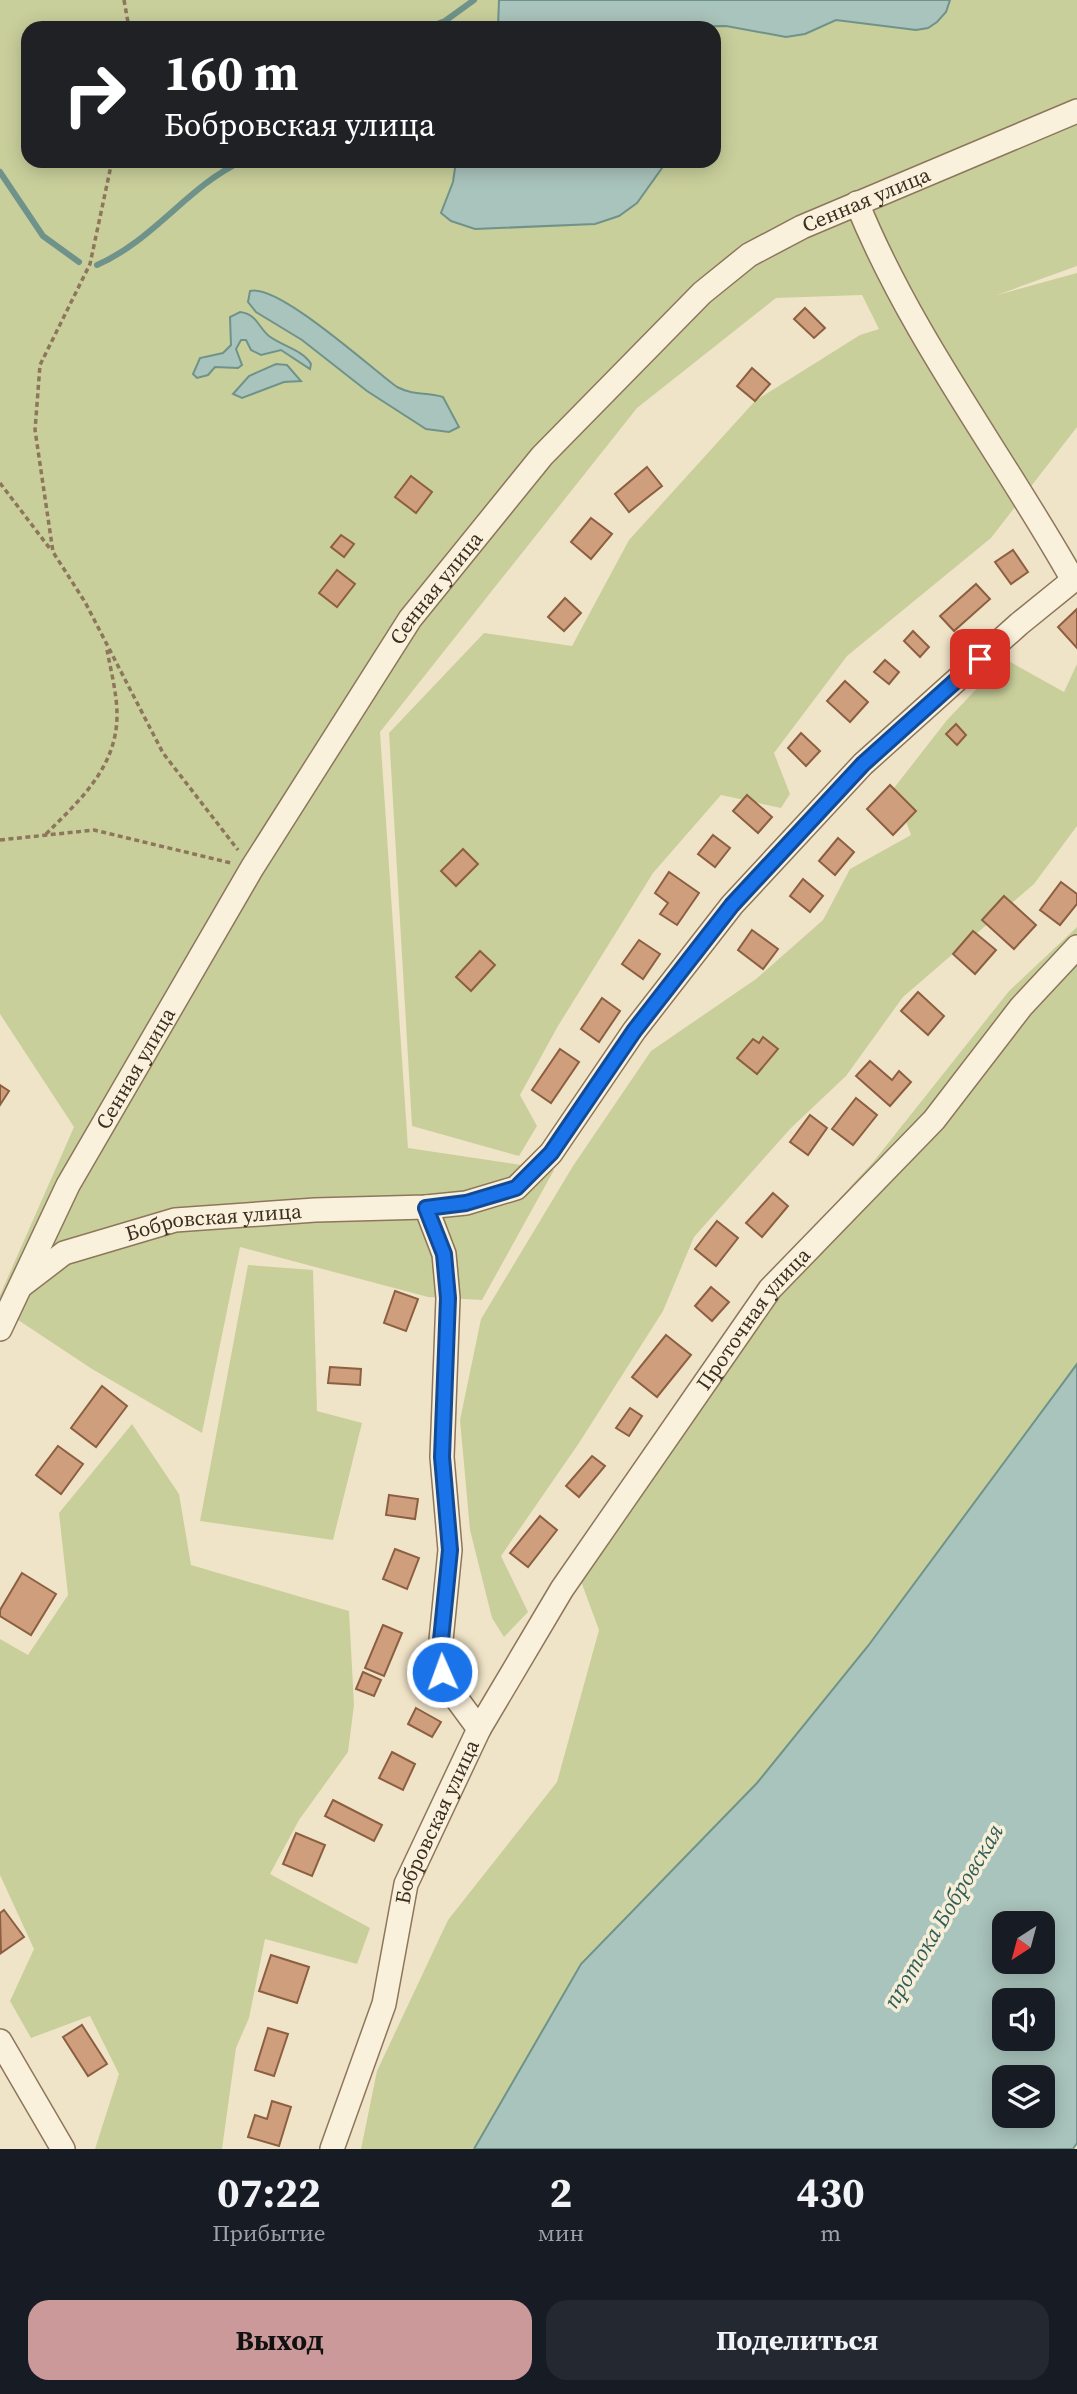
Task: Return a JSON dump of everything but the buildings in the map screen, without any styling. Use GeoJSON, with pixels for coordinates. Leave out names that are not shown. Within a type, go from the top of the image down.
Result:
{"type":"FeatureCollection","features":[{"type":"Feature","properties":{"kind":"street","name":"Сенная улица"},"geometry":{"type":"LineString","coordinates":[[0,1329],[9,1294],[68,1185],[251,868],[410,620],[542,456],[702,293],[749,255],[857,203],[1077,111]]}},
{"type":"Feature","properties":{"kind":"street"},"geometry":{"type":"LineString","coordinates":[[857,203],[941,369],[1075,579]]}},
{"type":"Feature","properties":{"kind":"street","name":"Бобровская улица"},"geometry":{"type":"LineString","coordinates":[[9,1294],[64,1253],[174,1220],[315,1210],[426,1208],[466,1203],[516,1188],[551,1153],[634,1031],[732,905],[863,764],[1019,624],[1075,579]]}},
{"type":"Feature","properties":{"kind":"street","name":"Проточная улица"},"geometry":{"type":"LineString","coordinates":[[479,1729],[562,1589],[770,1289],[933,1120],[1021,1007],[1077,947]]}},
{"type":"Feature","properties":{"kind":"street","name":"Бобровская улица"},"geometry":{"type":"LineString","coordinates":[[332,2149],[384,2004],[406,1884],[479,1729],[454,1695],[442,1672],[441,1640],[450,1550],[442,1457],[449,1311],[444,1254],[426,1208]]}},
{"type":"Feature","properties":{"kind":"street"},"geometry":{"type":"LineString","coordinates":[[0,2041],[63,2149]]}},
{"type":"Feature","properties":{"kind":"path"},"geometry":{"type":"LineString","coordinates":[[124,0],[128,21]]}},
{"type":"Feature","properties":{"kind":"path"},"geometry":{"type":"LineString","coordinates":[[52,552],[35,430],[40,365],[90,264],[111,168]]}},
{"type":"Feature","properties":{"kind":"path"},"geometry":{"type":"LineString","coordinates":[[0,482],[85,602],[163,753],[251,868]]}},
{"type":"Feature","properties":{"kind":"path"},"geometry":{"type":"LineString","coordinates":[[45,835],[89,790],[111,756],[117,715],[107,644]]}},
{"type":"Feature","properties":{"kind":"path"},"geometry":{"type":"LineString","coordinates":[[0,840],[94,830],[251,868]]}},
{"type":"Feature","properties":{"kind":"green space"},"geometry":{"type":"Polygon","coordinates":[[[0,0],[1077,0],[1077,266],[997,295],[1077,273],[1077,427],[991,538],[847,656],[774,753],[790,794],[781,808],[721,795],[653,873],[558,1026],[520,1095],[537,1126],[519,1156],[412,1126],[389,733],[484,633],[572,646],[629,540],[755,401],[860,335],[879,329],[862,295],[776,298],[637,408],[380,732],[408,1148],[554,1170],[482,1300],[428,1297],[240,1247],[202,1433],[92,1369],[0,1308],[0,1295],[74,1127],[0,1014],[0,0]]]}},
{"type":"Feature","properties":{"kind":"green space"},"geometry":{"type":"Polygon","coordinates":[[[1005,659],[1064,692],[1077,664],[1077,826],[1034,884],[903,997],[846,1076],[791,1128],[694,1237],[663,1311],[579,1443],[501,1556],[528,1612],[504,1637],[492,1618],[470,1530],[460,1420],[481,1319],[573,1166],[651,1051],[756,979],[823,920],[850,869],[911,835],[894,788],[947,720],[1005,659]]]}},
{"type":"Feature","properties":{"kind":"green space"},"geometry":{"type":"Polygon","coordinates":[[[1077,927],[1077,1364],[868,1646],[757,1783],[581,1964],[474,2149],[361,2149],[377,2071],[448,1920],[557,1782],[599,1630],[572,1557],[763,1282],[874,1161],[1009,991],[1077,927]]]}},
{"type":"Feature","properties":{"kind":"green space"},"geometry":{"type":"Polygon","coordinates":[[[248,1265],[313,1270],[317,1411],[362,1423],[333,1540],[200,1521],[248,1265]]]}},
{"type":"Feature","properties":{"kind":"green space"},"geometry":{"type":"Polygon","coordinates":[[[132,1424],[179,1494],[191,1565],[349,1611],[354,1705],[348,1752],[299,1820],[270,1874],[370,1928],[357,1964],[265,1939],[249,2018],[236,2048],[222,2149],[95,2149],[119,2074],[90,2016],[31,2038],[10,2001],[34,1949],[0,1875],[0,1639],[28,1655],[68,1595],[59,1513],[132,1424]]]}},
{"type":"Feature","properties":{"kind":"water"},"geometry":{"type":"Polygon","coordinates":[[[499,0],[950,0],[946,12],[928,28],[916,30],[836,20],[805,34],[786,37],[721,26],[721,21],[498,21],[499,0]]]}},
{"type":"Feature","properties":{"kind":"water"},"geometry":{"type":"Polygon","coordinates":[[[455,168],[662,168],[637,203],[619,216],[595,224],[475,229],[451,221],[441,213],[453,182],[455,168]]]}},
{"type":"Feature","properties":{"kind":"water"},"geometry":{"type":"Polygon","coordinates":[[[250,291],[263,292],[302,313],[397,387],[410,392],[443,397],[459,427],[449,432],[426,429],[367,391],[302,340],[256,312],[248,302],[250,291]]]}},
{"type":"Feature","properties":{"kind":"water"},"geometry":{"type":"Polygon","coordinates":[[[240,312],[254,318],[269,336],[303,355],[311,364],[310,369],[281,350],[261,355],[251,350],[246,340],[241,340],[236,349],[242,365],[238,368],[215,367],[208,375],[197,378],[193,374],[200,358],[223,353],[231,345],[230,317],[240,312]]]}},
{"type":"Feature","properties":{"kind":"water"},"geometry":{"type":"Polygon","coordinates":[[[276,364],[287,365],[301,381],[284,382],[242,398],[233,394],[249,376],[276,364]]]}},
{"type":"Feature","properties":{"kind":"water","name":"протока Бобровская"},"geometry":{"type":"Polygon","coordinates":[[[1077,1364],[1077,2143],[1073,2149],[474,2149],[581,1964],[757,1783],[868,1646],[1077,1364]]]}},
{"type":"Feature","properties":{"kind":"waterway"},"geometry":{"type":"LineString","coordinates":[[445,21],[474,0]]}},
{"type":"Feature","properties":{"kind":"waterway"},"geometry":{"type":"LineString","coordinates":[[97,265],[136,242],[204,185],[229,168]]}},
{"type":"Feature","properties":{"kind":"waterway"},"geometry":{"type":"LineString","coordinates":[[0,172],[43,236],[79,262]]}},
{"type":"Feature","properties":{"kind":"route"},"geometry":{"type":"LineString","coordinates":[[442,1672],[441,1640],[450,1550],[442,1457],[449,1324],[444,1254],[426,1208],[466,1203],[516,1188],[551,1153],[634,1031],[732,905],[863,764],[980,659]]}}]}
